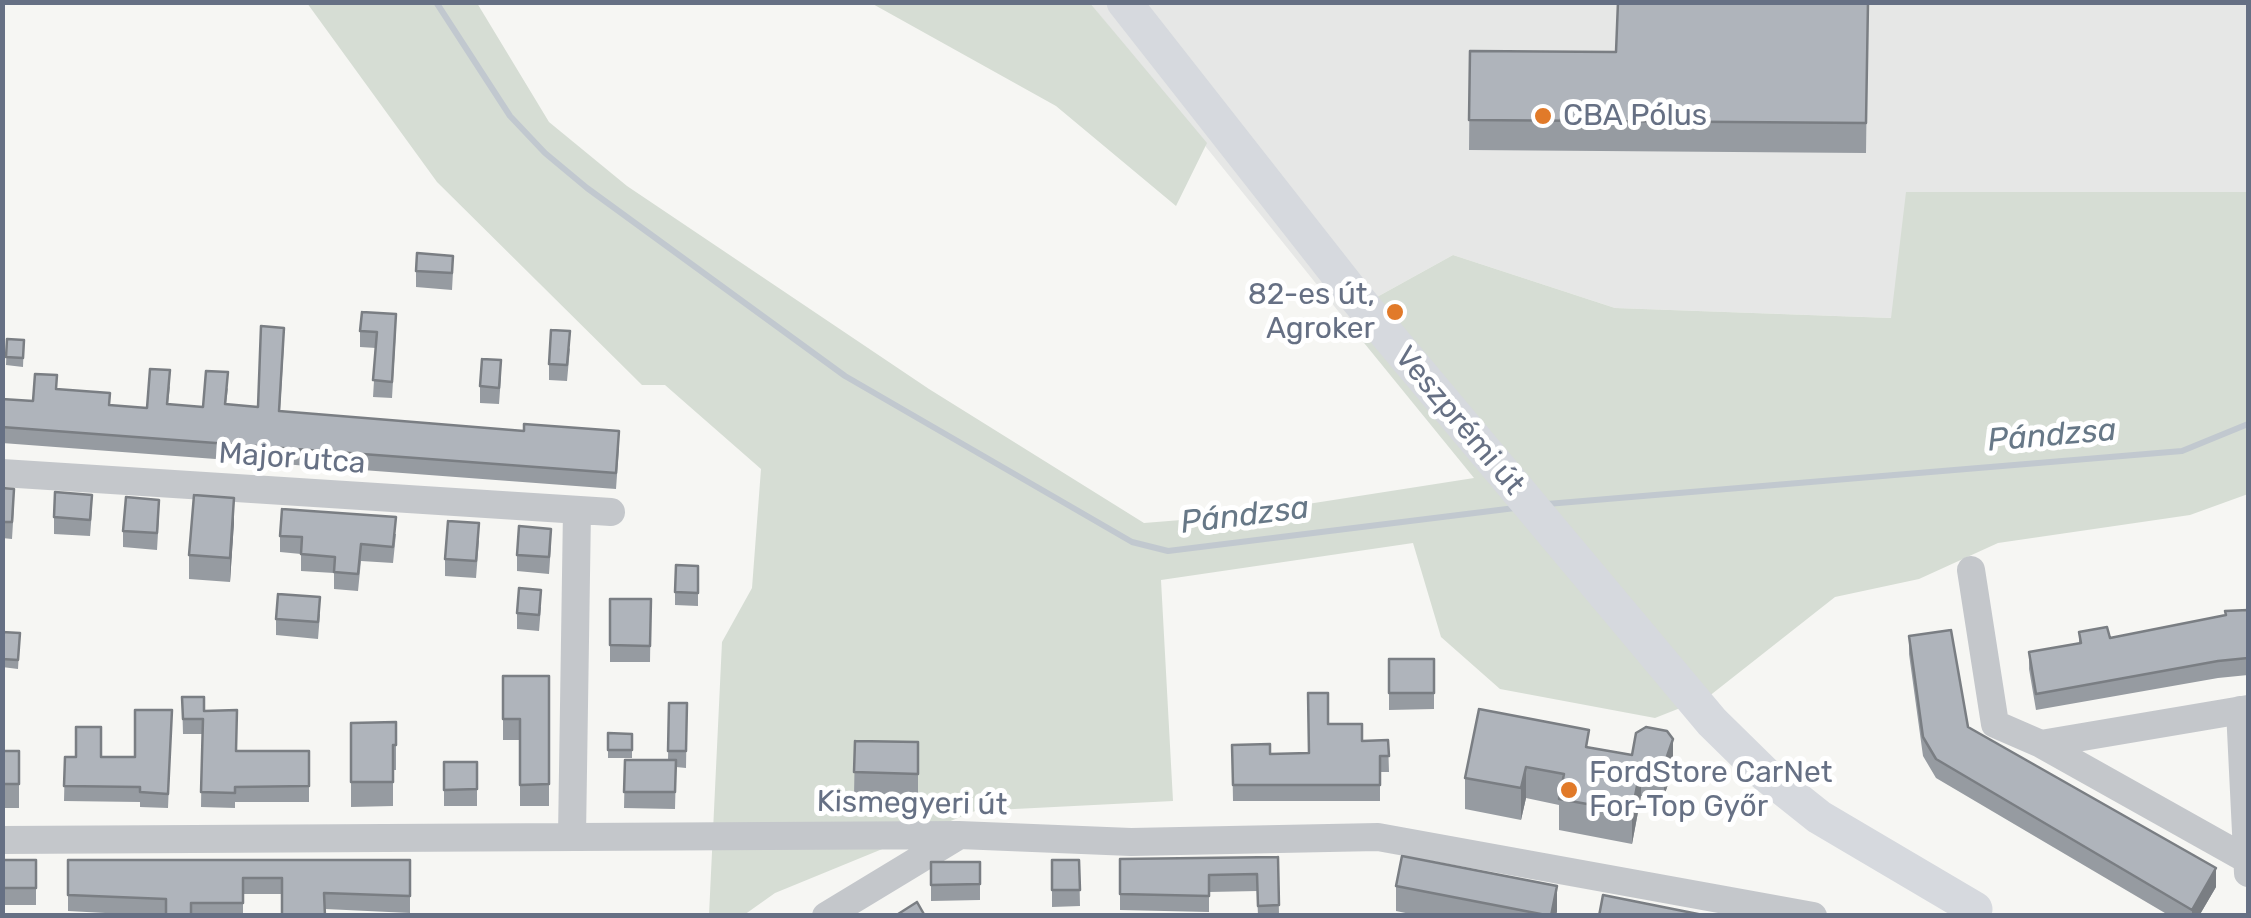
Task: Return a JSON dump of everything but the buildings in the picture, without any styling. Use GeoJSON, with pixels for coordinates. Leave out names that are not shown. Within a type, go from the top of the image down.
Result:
{"type":"FeatureCollection","features":[{"type":"Feature","properties":{"kind":"main road","name":"Veszprémi út"},"geometry":{"type":"LineString","coordinates":[[1124,2],[1354,295],[1712,722],[1765,774],[1819,817],[1981,914]]}},
{"type":"Feature","properties":{"kind":"main road","name":"Veszprémi út"},"geometry":{"type":"LineString","coordinates":[[1819,817],[1854,854],[1924,898],[1935,916]]}},
{"type":"Feature","properties":{"kind":"street","name":"Major utca"},"geometry":{"type":"LineString","coordinates":[[2,474],[611,512]]}},
{"type":"Feature","properties":{"kind":"street"},"geometry":{"type":"LineString","coordinates":[[572,836],[577,510]]}},
{"type":"Feature","properties":{"kind":"street"},"geometry":{"type":"LineString","coordinates":[[1970,570],[1995,724],[2041,744],[2248,860]]}},
{"type":"Feature","properties":{"kind":"street"},"geometry":{"type":"LineString","coordinates":[[2041,744],[2244,710],[2248,874]]}},
{"type":"Feature","properties":{"kind":"street"},"geometry":{"type":"LineString","coordinates":[[826,916],[959,835]]}},
{"type":"Feature","properties":{"kind":"street","name":"Kismegyeri út"},"geometry":{"type":"LineString","coordinates":[[2,840],[959,835],[1131,842],[1378,838],[1813,916]]}},
{"type":"Feature","properties":{"kind":"shaded area"},"geometry":{"type":"Polygon","coordinates":[[[307,3],[477,3],[549,122],[627,186],[929,389],[1144,523],[1231,516],[1474,478],[1347,322],[1377,297],[1453,255],[1615,308],[1891,318],[1906,192],[2248,192],[2248,494],[2190,515],[1998,543],[1919,579],[1835,597],[1708,697],[1655,718],[1500,689],[1441,637],[1413,543],[1161,580],[1173,801],[975,811],[775,893],[744,915],[709,915],[722,642],[752,588],[761,469],[665,385],[642,385],[437,182],[307,3]]]}},
{"type":"Feature","properties":{"kind":"shaded area"},"geometry":{"type":"Polygon","coordinates":[[[871,3],[1090,3],[1207,143],[1176,206],[1056,106],[871,3]]]}},
{"type":"Feature","properties":{"kind":"shaded area"},"geometry":{"type":"Polygon","coordinates":[[[1090,3],[2248,3],[2248,192],[1907,192],[1892,318],[1615,308],[1453,255],[1377,297],[1347,322],[1090,3]]]}},
{"type":"Feature","properties":{"kind":"waterway","name":"Pándzsa"},"geometry":{"type":"LineString","coordinates":[[436,2],[510,116],[545,153],[587,188],[845,376],[1132,542],[1168,551],[1515,508]]}},
{"type":"Feature","properties":{"kind":"waterway","name":"Pándzsa"},"geometry":{"type":"LineString","coordinates":[[1547,504],[2182,451],[2248,424]]}},
{"type":"Feature","properties":{"kind":"place","name":"CBA Pólus"},"geometry":{"type":"Point","coordinates":[1543,116]}},
{"type":"Feature","properties":{"kind":"place","name":"82-es út, Agroker"},"geometry":{"type":"Point","coordinates":[1395,312]}},
{"type":"Feature","properties":{"kind":"place","name":"FordStore CarNet For-Top Győr"},"geometry":{"type":"Point","coordinates":[1569,790]}}]}
